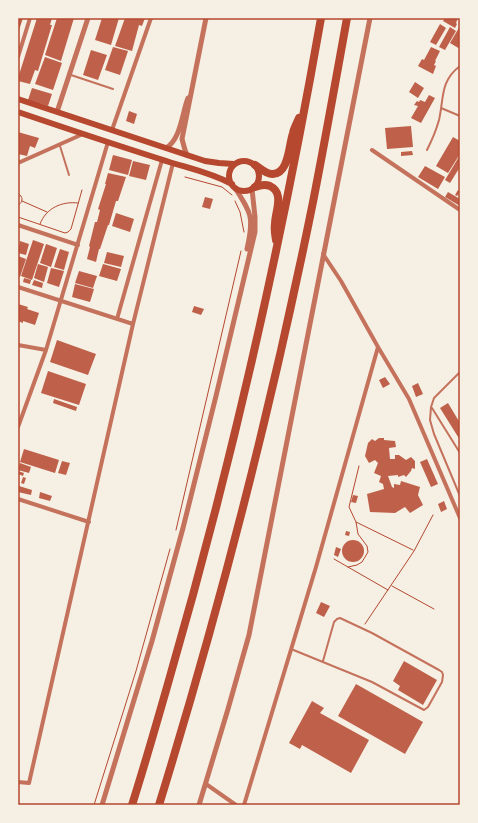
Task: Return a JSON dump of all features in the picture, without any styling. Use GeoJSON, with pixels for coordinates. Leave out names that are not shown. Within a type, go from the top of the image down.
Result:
{"type":"FeatureCollection","features":[{"type":"Feature","properties":{"kind":"highway"},"geometry":{"type":"LineString","coordinates":[[132,805],[187,617],[239,417],[276,251],[321,18]]}},
{"type":"Feature","properties":{"kind":"highway"},"geometry":{"type":"LineString","coordinates":[[159,805],[212,625],[267,409],[313,203],[347,18]]}},
{"type":"Feature","properties":{"kind":"highway"},"geometry":{"type":"LineString","coordinates":[[255,165],[266,172],[273,174],[280,172],[286,162],[293,133],[305,105]]}},
{"type":"Feature","properties":{"kind":"highway"},"geometry":{"type":"LineString","coordinates":[[253,188],[262,185],[270,186],[275,190],[279,197],[274,224],[276,251]]}},
{"type":"Feature","properties":{"kind":"main road"},"geometry":{"type":"LineString","coordinates":[[18,99],[212,162],[234,164],[243,161],[252,162],[259,174],[259,179],[253,188],[243,191],[217,176],[162,160],[18,112]]}},
{"type":"Feature","properties":{"kind":"main road"},"geometry":{"type":"LineString","coordinates":[[233,186],[230,180],[230,172],[234,164]]}},
{"type":"Feature","properties":{"kind":"street"},"geometry":{"type":"LineString","coordinates":[[18,57],[20,42],[30,18]]}},
{"type":"Feature","properties":{"kind":"street"},"geometry":{"type":"LineString","coordinates":[[57,112],[88,18]]}},
{"type":"Feature","properties":{"kind":"street"},"geometry":{"type":"LineString","coordinates":[[112,130],[151,18]]}},
{"type":"Feature","properties":{"kind":"street"},"geometry":{"type":"LineString","coordinates":[[188,155],[182,139],[206,18]]}},
{"type":"Feature","properties":{"kind":"street"},"geometry":{"type":"LineString","coordinates":[[199,805],[249,635],[370,18]]}},
{"type":"Feature","properties":{"kind":"street"},"geometry":{"type":"LineString","coordinates":[[166,148],[176,138],[184,108],[192,87]]}},
{"type":"Feature","properties":{"kind":"street"},"geometry":{"type":"LineString","coordinates":[[18,163],[83,134]]}},
{"type":"Feature","properties":{"kind":"street"},"geometry":{"type":"LineString","coordinates":[[18,427],[46,350],[108,142]]}},
{"type":"Feature","properties":{"kind":"street"},"geometry":{"type":"LineString","coordinates":[[372,150],[460,210]]}},
{"type":"Feature","properties":{"kind":"street"},"geometry":{"type":"LineString","coordinates":[[117,319],[162,160]]}},
{"type":"Feature","properties":{"kind":"street"},"geometry":{"type":"LineString","coordinates":[[18,782],[29,783],[133,324],[173,163]]}},
{"type":"Feature","properties":{"kind":"street"},"geometry":{"type":"LineString","coordinates":[[233,186],[246,206],[252,222],[247,251],[247,261]]}},
{"type":"Feature","properties":{"kind":"street"},"geometry":{"type":"LineString","coordinates":[[102,805],[152,641],[216,396],[247,261],[253,242],[256,224],[253,188]]}},
{"type":"Feature","properties":{"kind":"street"},"geometry":{"type":"LineString","coordinates":[[18,225],[78,245]]}},
{"type":"Feature","properties":{"kind":"street"},"geometry":{"type":"LineString","coordinates":[[323,254],[341,281],[409,399],[460,518]]}},
{"type":"Feature","properties":{"kind":"street"},"geometry":{"type":"LineString","coordinates":[[18,287],[133,324]]}},
{"type":"Feature","properties":{"kind":"street"},"geometry":{"type":"LineString","coordinates":[[18,345],[46,350]]}},
{"type":"Feature","properties":{"kind":"street"},"geometry":{"type":"LineString","coordinates":[[244,805],[316,567],[378,347]]}},
{"type":"Feature","properties":{"kind":"street"},"geometry":{"type":"LineString","coordinates":[[18,499],[89,522]]}},
{"type":"Feature","properties":{"kind":"street"},"geometry":{"type":"LineString","coordinates":[[206,784],[236,805]]}},
{"type":"Feature","properties":{"kind":"lane"},"geometry":{"type":"LineString","coordinates":[[427,150],[436,133],[442,108],[442,96],[446,82],[451,72],[460,66]]}},
{"type":"Feature","properties":{"kind":"lane"},"geometry":{"type":"LineString","coordinates":[[70,75],[113,89]]}},
{"type":"Feature","properties":{"kind":"lane"},"geometry":{"type":"LineString","coordinates":[[442,108],[460,116]]}},
{"type":"Feature","properties":{"kind":"lane"},"geometry":{"type":"LineString","coordinates":[[60,144],[69,175]]}},
{"type":"Feature","properties":{"kind":"lane"},"geometry":{"type":"LineString","coordinates":[[460,372],[434,398],[431,407],[430,420],[434,434],[460,496]]}},
{"type":"Feature","properties":{"kind":"lane"},"geometry":{"type":"LineString","coordinates":[[431,407],[460,453]]}},
{"type":"Feature","properties":{"kind":"lane"},"geometry":{"type":"LineString","coordinates":[[291,649],[372,682],[426,710],[442,682],[442,672],[344,618],[337,619],[334,622],[323,661]]}},
{"type":"Feature","properties":{"kind":"path"},"geometry":{"type":"LineString","coordinates":[[185,177],[222,187],[233,196],[240,212],[245,237]]}},
{"type":"Feature","properties":{"kind":"path"},"geometry":{"type":"LineString","coordinates":[[18,217],[68,232],[71,229],[82,190]]}},
{"type":"Feature","properties":{"kind":"path"},"geometry":{"type":"LineString","coordinates":[[18,194],[21,196],[22,201],[47,212]]}},
{"type":"Feature","properties":{"kind":"path"},"geometry":{"type":"LineString","coordinates":[[18,205],[22,201]]}},
{"type":"Feature","properties":{"kind":"path"},"geometry":{"type":"LineString","coordinates":[[39,224],[47,212],[58,205],[65,203],[78,203]]}},
{"type":"Feature","properties":{"kind":"path"},"geometry":{"type":"LineString","coordinates":[[175,534],[243,245]]}},
{"type":"Feature","properties":{"kind":"path"},"geometry":{"type":"LineString","coordinates":[[348,567],[358,565],[362,562],[368,552],[367,546],[358,534],[356,522],[349,507],[359,466]]}},
{"type":"Feature","properties":{"kind":"path"},"geometry":{"type":"LineString","coordinates":[[363,628],[414,551],[433,515]]}},
{"type":"Feature","properties":{"kind":"path"},"geometry":{"type":"LineString","coordinates":[[356,522],[414,551]]}},
{"type":"Feature","properties":{"kind":"path"},"geometry":{"type":"LineString","coordinates":[[94,805],[136,671],[170,549]]}},
{"type":"Feature","properties":{"kind":"path"},"geometry":{"type":"LineString","coordinates":[[334,559],[389,590]]}},
{"type":"Feature","properties":{"kind":"path"},"geometry":{"type":"LineString","coordinates":[[392,585],[434,609]]}},
{"type":"Feature","properties":{"kind":"building"},"geometry":{"type":"Polygon","coordinates":[[[18,18],[23,18],[18,33],[18,18]]]}},
{"type":"Feature","properties":{"kind":"building"},"geometry":{"type":"Polygon","coordinates":[[[37,18],[52,18],[50,25],[52,25],[38,71],[35,70],[30,84],[18,81],[18,78],[37,18]]]}},
{"type":"Feature","properties":{"kind":"building"},"geometry":{"type":"Polygon","coordinates":[[[57,18],[74,18],[61,61],[45,55],[57,18]]]}},
{"type":"Feature","properties":{"kind":"building"},"geometry":{"type":"Polygon","coordinates":[[[102,18],[119,18],[111,45],[95,40],[102,18]]]}},
{"type":"Feature","properties":{"kind":"building"},"geometry":{"type":"Polygon","coordinates":[[[125,18],[145,18],[142,26],[139,25],[132,51],[115,46],[125,18]]]}},
{"type":"Feature","properties":{"kind":"building"},"geometry":{"type":"Polygon","coordinates":[[[445,18],[458,18],[455,28],[443,21],[445,18]]]}},
{"type":"Feature","properties":{"kind":"building"},"geometry":{"type":"Polygon","coordinates":[[[440,24],[446,28],[436,45],[430,42],[440,24]]]}},
{"type":"Feature","properties":{"kind":"building"},"geometry":{"type":"Polygon","coordinates":[[[460,26],[460,49],[450,43],[460,26]]]}},
{"type":"Feature","properties":{"kind":"building"},"geometry":{"type":"Polygon","coordinates":[[[450,27],[456,31],[445,50],[439,47],[450,27]]]}},
{"type":"Feature","properties":{"kind":"building"},"geometry":{"type":"Polygon","coordinates":[[[113,47],[128,51],[120,75],[105,70],[113,47]]]}},
{"type":"Feature","properties":{"kind":"building"},"geometry":{"type":"Polygon","coordinates":[[[431,47],[440,51],[435,61],[434,65],[436,66],[433,74],[418,66],[422,59],[424,60],[431,47]]]}},
{"type":"Feature","properties":{"kind":"building"},"geometry":{"type":"Polygon","coordinates":[[[91,50],[107,55],[98,80],[83,75],[91,50]]]}},
{"type":"Feature","properties":{"kind":"building"},"geometry":{"type":"Polygon","coordinates":[[[45,57],[62,63],[53,90],[35,84],[45,57]]]}},
{"type":"Feature","properties":{"kind":"building"},"geometry":{"type":"Polygon","coordinates":[[[415,82],[424,88],[418,98],[409,92],[415,82]]]}},
{"type":"Feature","properties":{"kind":"building"},"geometry":{"type":"Polygon","coordinates":[[[32,88],[52,94],[48,106],[28,100],[32,88]]]}},
{"type":"Feature","properties":{"kind":"building"},"geometry":{"type":"Polygon","coordinates":[[[429,95],[435,98],[421,123],[411,118],[418,106],[414,105],[417,101],[419,102],[420,100],[425,102],[429,95]]]}},
{"type":"Feature","properties":{"kind":"building"},"geometry":{"type":"Polygon","coordinates":[[[129,111],[137,114],[134,124],[126,121],[129,111]]]}},
{"type":"Feature","properties":{"kind":"building"},"geometry":{"type":"Polygon","coordinates":[[[411,126],[413,147],[387,149],[385,128],[411,126]]]}},
{"type":"Feature","properties":{"kind":"building"},"geometry":{"type":"Polygon","coordinates":[[[18,132],[39,138],[35,148],[30,146],[27,156],[18,154],[18,132]]]}},
{"type":"Feature","properties":{"kind":"building"},"geometry":{"type":"Polygon","coordinates":[[[453,137],[460,141],[460,154],[448,173],[436,166],[453,137]]]}},
{"type":"Feature","properties":{"kind":"building"},"geometry":{"type":"Polygon","coordinates":[[[412,151],[413,155],[401,156],[401,152],[412,151]]]}},
{"type":"Feature","properties":{"kind":"building"},"geometry":{"type":"Polygon","coordinates":[[[113,155],[132,160],[128,175],[109,170],[113,155]]]}},
{"type":"Feature","properties":{"kind":"building"},"geometry":{"type":"Polygon","coordinates":[[[460,155],[460,167],[450,183],[445,180],[460,155]]]}},
{"type":"Feature","properties":{"kind":"building"},"geometry":{"type":"Polygon","coordinates":[[[133,161],[150,165],[146,180],[129,176],[133,161]]]}},
{"type":"Feature","properties":{"kind":"building"},"geometry":{"type":"Polygon","coordinates":[[[425,166],[445,177],[438,189],[418,177],[425,166]]]}},
{"type":"Feature","properties":{"kind":"building"},"geometry":{"type":"Polygon","coordinates":[[[108,173],[126,177],[99,249],[96,262],[87,259],[108,173]]]}},
{"type":"Feature","properties":{"kind":"building"},"geometry":{"type":"Polygon","coordinates":[[[458,190],[460,192],[457,196],[455,195],[458,190]]]}},
{"type":"Feature","properties":{"kind":"building"},"geometry":{"type":"Polygon","coordinates":[[[448,192],[460,199],[460,206],[445,197],[448,192]]]}},
{"type":"Feature","properties":{"kind":"building"},"geometry":{"type":"Polygon","coordinates":[[[205,197],[213,199],[210,209],[202,207],[205,197]]]}},
{"type":"Feature","properties":{"kind":"building"},"geometry":{"type":"Polygon","coordinates":[[[116,213],[134,219],[130,232],[112,226],[116,213]]]}},
{"type":"Feature","properties":{"kind":"building"},"geometry":{"type":"Polygon","coordinates":[[[33,240],[44,244],[32,280],[21,276],[33,240]]]}},
{"type":"Feature","properties":{"kind":"building"},"geometry":{"type":"Polygon","coordinates":[[[20,241],[29,244],[26,255],[18,253],[20,241]]]}},
{"type":"Feature","properties":{"kind":"building"},"geometry":{"type":"Polygon","coordinates":[[[46,244],[57,248],[51,267],[40,263],[46,244]]]}},
{"type":"Feature","properties":{"kind":"building"},"geometry":{"type":"Polygon","coordinates":[[[60,249],[69,252],[64,270],[54,267],[60,249]]]}},
{"type":"Feature","properties":{"kind":"building"},"geometry":{"type":"Polygon","coordinates":[[[107,252],[124,256],[121,267],[104,263],[107,252]]]}},
{"type":"Feature","properties":{"kind":"building"},"geometry":{"type":"Polygon","coordinates":[[[18,256],[26,259],[20,277],[18,276],[18,256]]]}},
{"type":"Feature","properties":{"kind":"building"},"geometry":{"type":"Polygon","coordinates":[[[38,264],[48,267],[44,282],[34,278],[38,264]]]}},
{"type":"Feature","properties":{"kind":"building"},"geometry":{"type":"Polygon","coordinates":[[[103,264],[121,269],[117,281],[99,276],[103,264]]]}},
{"type":"Feature","properties":{"kind":"building"},"geometry":{"type":"Polygon","coordinates":[[[51,268],[64,271],[59,287],[47,283],[51,268]]]}},
{"type":"Feature","properties":{"kind":"building"},"geometry":{"type":"Polygon","coordinates":[[[79,271],[97,276],[93,288],[75,283],[79,271]]]}},
{"type":"Feature","properties":{"kind":"building"},"geometry":{"type":"Polygon","coordinates":[[[24,278],[31,280],[30,284],[23,282],[24,278]]]}},
{"type":"Feature","properties":{"kind":"building"},"geometry":{"type":"Polygon","coordinates":[[[34,280],[43,283],[42,288],[32,285],[34,280]]]}},
{"type":"Feature","properties":{"kind":"building"},"geometry":{"type":"Polygon","coordinates":[[[75,284],[94,289],[90,302],[72,297],[75,284]]]}},
{"type":"Feature","properties":{"kind":"building"},"geometry":{"type":"Polygon","coordinates":[[[18,304],[39,313],[35,325],[18,321],[18,304]]]}},
{"type":"Feature","properties":{"kind":"building"},"geometry":{"type":"Polygon","coordinates":[[[194,306],[204,309],[201,315],[192,312],[194,306]]]}},
{"type":"Feature","properties":{"kind":"building"},"geometry":{"type":"Polygon","coordinates":[[[57,340],[96,354],[88,375],[50,362],[57,340]]]}},
{"type":"Feature","properties":{"kind":"building"},"geometry":{"type":"Polygon","coordinates":[[[48,371],[86,384],[79,405],[41,393],[48,371]]]}},
{"type":"Feature","properties":{"kind":"building"},"geometry":{"type":"Polygon","coordinates":[[[385,377],[390,384],[383,388],[379,380],[385,377]]]}},
{"type":"Feature","properties":{"kind":"building"},"geometry":{"type":"Polygon","coordinates":[[[418,383],[423,394],[416,397],[412,386],[418,383]]]}},
{"type":"Feature","properties":{"kind":"building"},"geometry":{"type":"Polygon","coordinates":[[[54,399],[77,407],[76,411],[53,403],[54,399]]]}},
{"type":"Feature","properties":{"kind":"building"},"geometry":{"type":"Polygon","coordinates":[[[448,403],[460,423],[460,440],[440,408],[448,403]]]}},
{"type":"Feature","properties":{"kind":"building"},"geometry":{"type":"Polygon","coordinates":[[[379,438],[395,441],[396,447],[389,448],[390,459],[395,459],[395,455],[399,455],[406,460],[411,457],[415,461],[415,469],[412,468],[406,477],[404,475],[398,477],[398,475],[388,476],[392,487],[394,488],[394,484],[400,485],[401,481],[420,487],[418,495],[423,505],[410,513],[405,507],[395,513],[370,512],[367,494],[384,489],[383,484],[379,482],[381,476],[374,473],[378,463],[375,460],[369,463],[365,456],[368,443],[372,439],[375,441],[379,438]]]}},
{"type":"Feature","properties":{"kind":"building"},"geometry":{"type":"Polygon","coordinates":[[[24,449],[59,460],[55,473],[20,462],[24,449]]]}},
{"type":"Feature","properties":{"kind":"building"},"geometry":{"type":"Polygon","coordinates":[[[427,459],[438,484],[431,487],[420,462],[427,459]]]}},
{"type":"Feature","properties":{"kind":"building"},"geometry":{"type":"Polygon","coordinates":[[[62,461],[70,463],[66,475],[58,473],[62,461]]]}},
{"type":"Feature","properties":{"kind":"building"},"geometry":{"type":"Polygon","coordinates":[[[20,463],[31,467],[29,473],[18,470],[20,463]]]}},
{"type":"Feature","properties":{"kind":"building"},"geometry":{"type":"Polygon","coordinates":[[[18,471],[24,473],[23,476],[18,474],[18,471]]]}},
{"type":"Feature","properties":{"kind":"building"},"geometry":{"type":"Polygon","coordinates":[[[23,477],[26,478],[24,484],[21,483],[23,477]]]}},
{"type":"Feature","properties":{"kind":"building"},"geometry":{"type":"Polygon","coordinates":[[[19,486],[32,490],[31,495],[18,492],[19,486]]]}},
{"type":"Feature","properties":{"kind":"building"},"geometry":{"type":"Polygon","coordinates":[[[40,492],[52,496],[50,501],[39,498],[40,492]]]}},
{"type":"Feature","properties":{"kind":"building"},"geometry":{"type":"Polygon","coordinates":[[[353,495],[358,496],[356,503],[351,502],[353,495]]]}},
{"type":"Feature","properties":{"kind":"building"},"geometry":{"type":"Polygon","coordinates":[[[444,501],[447,509],[441,512],[438,504],[444,501]]]}},
{"type":"Feature","properties":{"kind":"building"},"geometry":{"type":"Polygon","coordinates":[[[346,531],[350,532],[349,536],[345,535],[346,531]]]}},
{"type":"Feature","properties":{"kind":"building"},"geometry":{"type":"Polygon","coordinates":[[[353,540],[357,541],[363,547],[363,555],[357,561],[353,562],[349,561],[343,555],[342,551],[343,547],[349,541],[353,540]]]}},
{"type":"Feature","properties":{"kind":"building"},"geometry":{"type":"Polygon","coordinates":[[[336,547],[341,549],[338,557],[334,555],[336,547]]]}},
{"type":"Feature","properties":{"kind":"building"},"geometry":{"type":"Polygon","coordinates":[[[321,602],[330,606],[324,617],[316,613],[321,602]]]}},
{"type":"Feature","properties":{"kind":"building"},"geometry":{"type":"Polygon","coordinates":[[[404,661],[437,680],[423,705],[398,690],[400,686],[393,681],[404,661]]]}},
{"type":"Feature","properties":{"kind":"building"},"geometry":{"type":"Polygon","coordinates":[[[356,684],[423,722],[405,754],[338,716],[356,684]]]}},
{"type":"Feature","properties":{"kind":"building"},"geometry":{"type":"Polygon","coordinates":[[[312,701],[324,708],[320,713],[369,740],[351,773],[302,745],[300,749],[289,743],[312,701]]]}}]}
